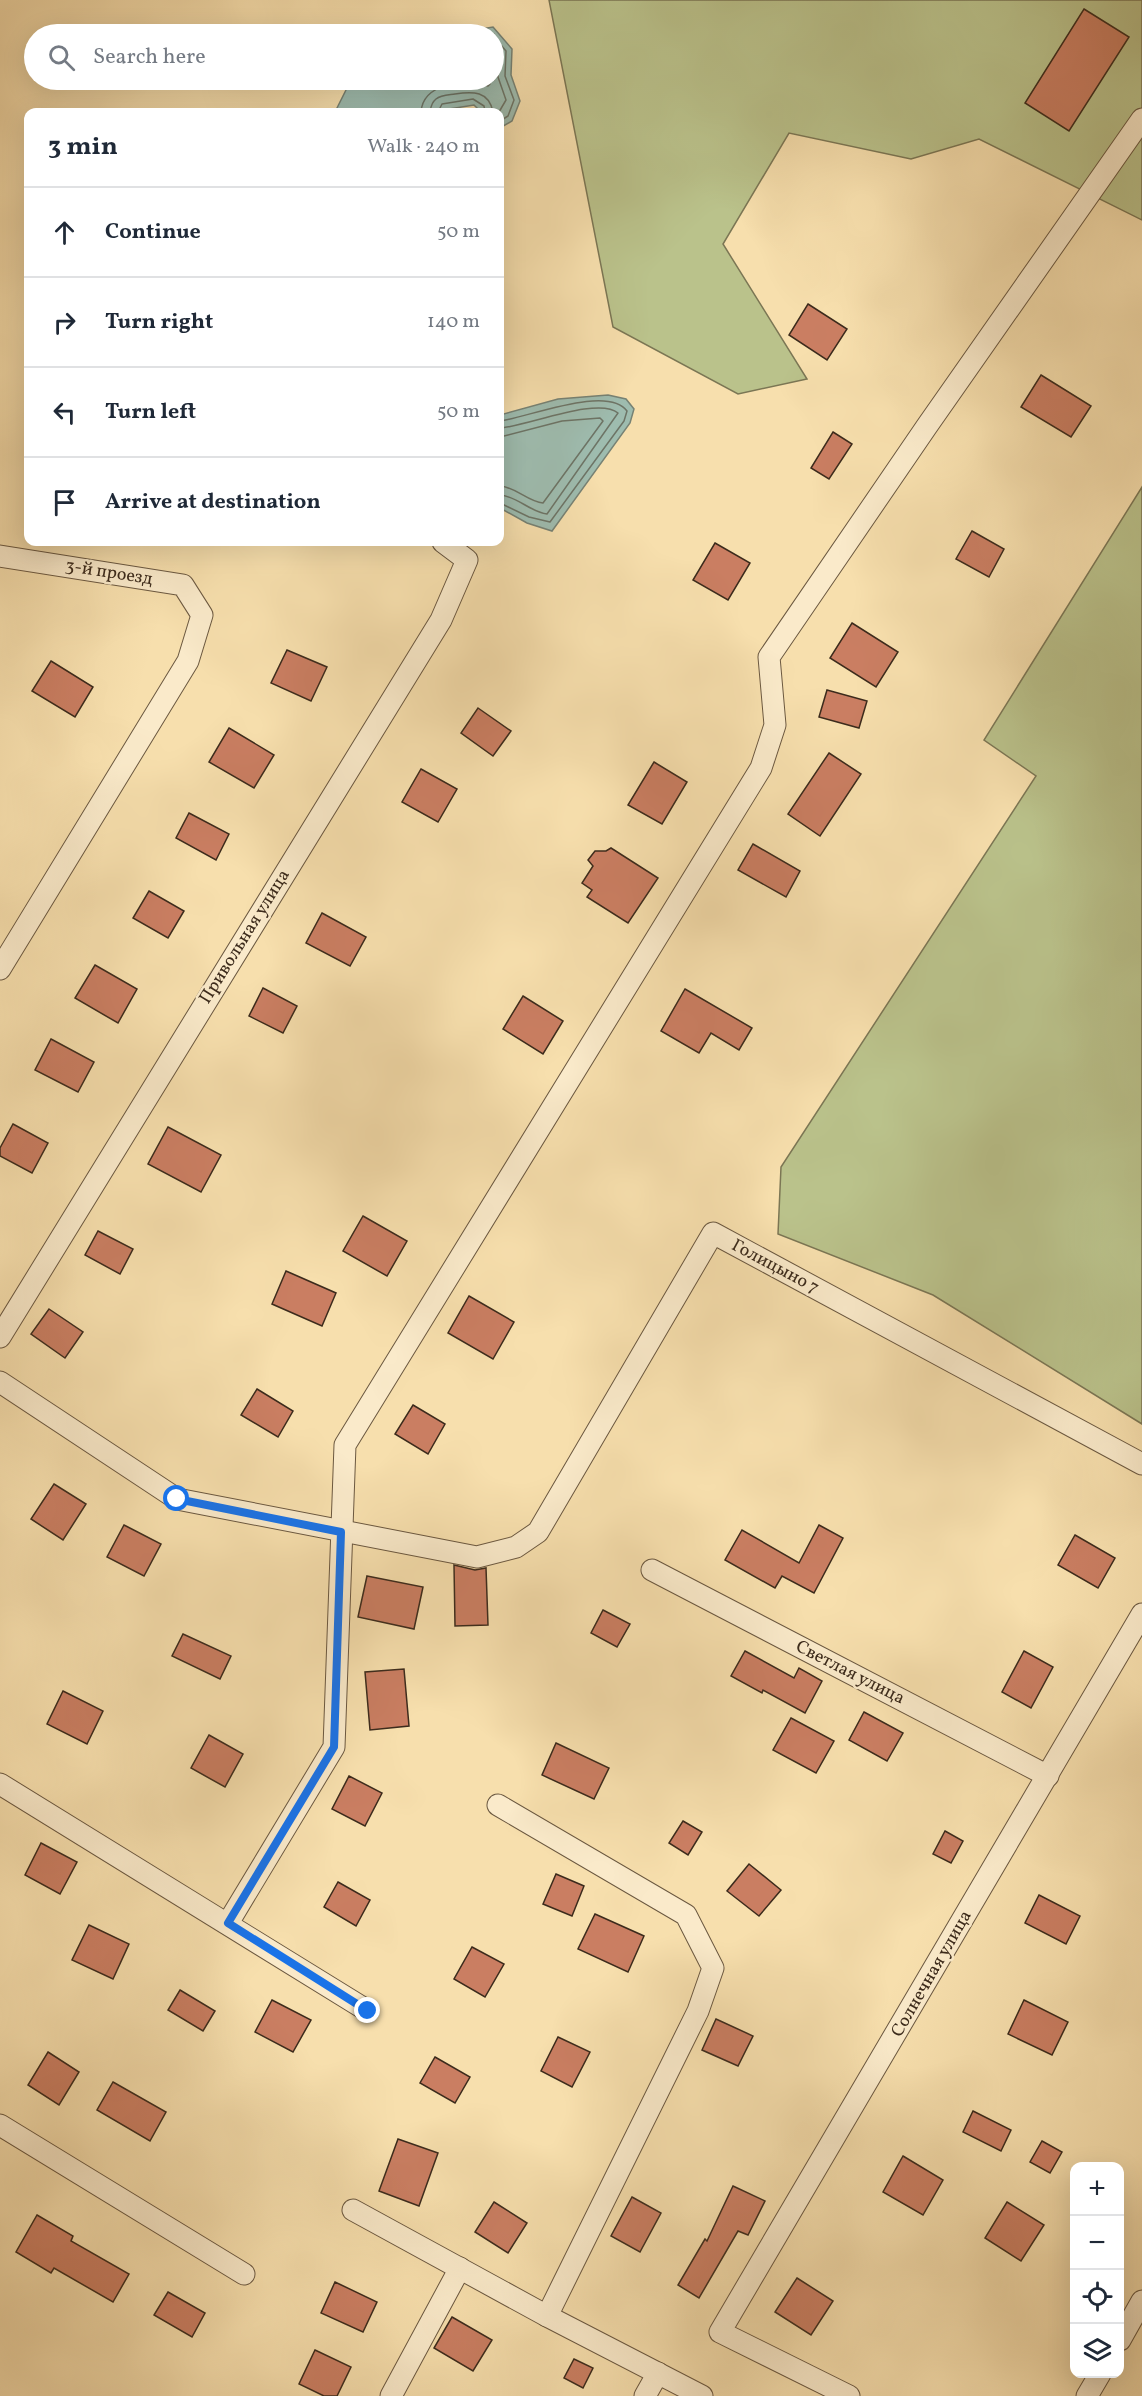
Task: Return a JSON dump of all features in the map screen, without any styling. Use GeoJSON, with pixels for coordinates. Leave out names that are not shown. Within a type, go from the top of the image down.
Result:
{"type":"FeatureCollection","features":[{"type":"Feature","properties":{"kind":"street"},"geometry":{"type":"LineString","coordinates":[[228,1923],[334,1747],[345,1445],[761,768],[775,725],[769,657],[1142,119]]}},
{"type":"Feature","properties":{"kind":"street","name":"Привольная улица"},"geometry":{"type":"LineString","coordinates":[[0,1337],[441,620],[467,561],[448,546]]}},
{"type":"Feature","properties":{"kind":"street","name":"3-й проезд"},"geometry":{"type":"LineString","coordinates":[[0,556],[183,585],[202,615],[188,661],[0,969]]}},
{"type":"Feature","properties":{"kind":"street","name":"Голицыно 7"},"geometry":{"type":"LineString","coordinates":[[341,1532],[477,1557],[516,1547],[538,1532],[713,1233],[1142,1464]]}},
{"type":"Feature","properties":{"kind":"street"},"geometry":{"type":"LineString","coordinates":[[0,1382],[177,1499],[341,1532]]}},
{"type":"Feature","properties":{"kind":"street","name":"Светлая улица"},"geometry":{"type":"LineString","coordinates":[[652,1570],[1048,1776]]}},
{"type":"Feature","properties":{"kind":"street","name":"Солнечная улица"},"geometry":{"type":"LineString","coordinates":[[849,2396],[720,2332],[1142,1614]]}},
{"type":"Feature","properties":{"kind":"street"},"geometry":{"type":"LineString","coordinates":[[0,1784],[368,2011]]}},
{"type":"Feature","properties":{"kind":"street"},"geometry":{"type":"LineString","coordinates":[[498,1805],[686,1915],[713,1968],[698,2012],[547,2316]]}},
{"type":"Feature","properties":{"kind":"street"},"geometry":{"type":"LineString","coordinates":[[0,2125],[244,2274]]}},
{"type":"Feature","properties":{"kind":"street"},"geometry":{"type":"LineString","coordinates":[[353,2210],[547,2316],[702,2396]]}},
{"type":"Feature","properties":{"kind":"street"},"geometry":{"type":"LineString","coordinates":[[391,2396],[460,2268]]}},
{"type":"Feature","properties":{"kind":"street"},"geometry":{"type":"LineString","coordinates":[[1124,2332],[1142,2301]]}},
{"type":"Feature","properties":{"kind":"street"},"geometry":{"type":"LineString","coordinates":[[645,2396],[658,2373]]}},
{"type":"Feature","properties":{"kind":"street"},"geometry":{"type":"LineString","coordinates":[[1087,2396],[1097,2378]]}},
{"type":"Feature","properties":{"kind":"green space"},"geometry":{"type":"Polygon","coordinates":[[[549,0],[1142,0],[1142,220],[979,139],[911,159],[789,133],[723,244],[807,379],[738,394],[613,327],[549,0]]]}},
{"type":"Feature","properties":{"kind":"green space"},"geometry":{"type":"Polygon","coordinates":[[[1142,487],[1142,1424],[933,1295],[778,1234],[781,1167],[1036,776],[984,740],[1142,487]]]}},
{"type":"Feature","properties":{"kind":"water"},"geometry":{"type":"Polygon","coordinates":[[[504,40],[512,49],[511,75],[520,101],[512,121],[504,126],[504,108],[477,108],[474,105],[455,108],[337,108],[346,90],[504,90],[504,40]]]}},
{"type":"Feature","properties":{"kind":"water"},"geometry":{"type":"Polygon","coordinates":[[[608,395],[626,399],[634,409],[630,423],[552,531],[527,523],[504,510],[504,414],[558,399],[608,395]]]}},
{"type":"Feature","properties":{"kind":"building"},"geometry":{"type":"Polygon","coordinates":[[[1084,9],[1129,37],[1069,131],[1025,103],[1084,9]]]}},
{"type":"Feature","properties":{"kind":"building"},"geometry":{"type":"Polygon","coordinates":[[[808,304],[847,329],[827,360],[789,335],[808,304]]]}},
{"type":"Feature","properties":{"kind":"building"},"geometry":{"type":"Polygon","coordinates":[[[1041,375],[1091,406],[1071,437],[1021,407],[1041,375]]]}},
{"type":"Feature","properties":{"kind":"building"},"geometry":{"type":"Polygon","coordinates":[[[833,432],[852,444],[829,479],[811,468],[833,432]]]}},
{"type":"Feature","properties":{"kind":"building"},"geometry":{"type":"Polygon","coordinates":[[[972,531],[1004,549],[989,577],[956,559],[972,531]]]}},
{"type":"Feature","properties":{"kind":"building"},"geometry":{"type":"Polygon","coordinates":[[[715,543],[750,563],[728,600],[693,580],[715,543]]]}},
{"type":"Feature","properties":{"kind":"building"},"geometry":{"type":"Polygon","coordinates":[[[852,623],[898,652],[876,687],[830,658],[852,623]]]}},
{"type":"Feature","properties":{"kind":"building"},"geometry":{"type":"Polygon","coordinates":[[[287,650],[327,667],[311,701],[271,683],[287,650]]]}},
{"type":"Feature","properties":{"kind":"building"},"geometry":{"type":"Polygon","coordinates":[[[51,661],[93,687],[75,717],[32,691],[51,661]]]}},
{"type":"Feature","properties":{"kind":"building"},"geometry":{"type":"Polygon","coordinates":[[[827,690],[867,701],[859,728],[819,717],[827,690]]]}},
{"type":"Feature","properties":{"kind":"building"},"geometry":{"type":"Polygon","coordinates":[[[478,708],[511,731],[493,756],[461,733],[478,708]]]}},
{"type":"Feature","properties":{"kind":"building"},"geometry":{"type":"Polygon","coordinates":[[[229,728],[274,755],[254,788],[209,762],[229,728]]]}},
{"type":"Feature","properties":{"kind":"building"},"geometry":{"type":"Polygon","coordinates":[[[829,753],[861,774],[820,836],[788,814],[829,753]]]}},
{"type":"Feature","properties":{"kind":"building"},"geometry":{"type":"Polygon","coordinates":[[[654,762],[687,782],[662,824],[628,805],[654,762]]]}},
{"type":"Feature","properties":{"kind":"building"},"geometry":{"type":"Polygon","coordinates":[[[421,769],[457,789],[438,822],[402,802],[421,769]]]}},
{"type":"Feature","properties":{"kind":"building"},"geometry":{"type":"Polygon","coordinates":[[[189,813],[229,834],[216,860],[176,838],[189,813]]]}},
{"type":"Feature","properties":{"kind":"building"},"geometry":{"type":"Polygon","coordinates":[[[753,844],[800,871],[786,897],[738,870],[753,844]]]}},
{"type":"Feature","properties":{"kind":"building"},"geometry":{"type":"Polygon","coordinates":[[[611,848],[658,878],[628,923],[587,897],[592,890],[582,883],[593,866],[588,860],[595,851],[606,851],[611,848]]]}},
{"type":"Feature","properties":{"kind":"building"},"geometry":{"type":"Polygon","coordinates":[[[149,891],[184,911],[168,938],[133,918],[149,891]]]}},
{"type":"Feature","properties":{"kind":"building"},"geometry":{"type":"Polygon","coordinates":[[[322,913],[366,937],[350,966],[306,943],[322,913]]]}},
{"type":"Feature","properties":{"kind":"building"},"geometry":{"type":"Polygon","coordinates":[[[95,965],[137,989],[118,1023],[75,998],[95,965]]]}},
{"type":"Feature","properties":{"kind":"building"},"geometry":{"type":"Polygon","coordinates":[[[263,988],[297,1006],[283,1033],[249,1016],[263,988]]]}},
{"type":"Feature","properties":{"kind":"building"},"geometry":{"type":"Polygon","coordinates":[[[685,989],[752,1028],[739,1050],[711,1033],[699,1053],[661,1031],[685,989]]]}},
{"type":"Feature","properties":{"kind":"building"},"geometry":{"type":"Polygon","coordinates":[[[523,996],[563,1021],[543,1054],[503,1029],[523,996]]]}},
{"type":"Feature","properties":{"kind":"building"},"geometry":{"type":"Polygon","coordinates":[[[51,1039],[94,1062],[78,1092],[35,1070],[51,1039]]]}},
{"type":"Feature","properties":{"kind":"building"},"geometry":{"type":"Polygon","coordinates":[[[13,1124],[48,1143],[32,1173],[0,1156],[0,1148],[13,1124]]]}},
{"type":"Feature","properties":{"kind":"building"},"geometry":{"type":"Polygon","coordinates":[[[168,1127],[221,1155],[201,1192],[148,1164],[168,1127]]]}},
{"type":"Feature","properties":{"kind":"building"},"geometry":{"type":"Polygon","coordinates":[[[363,1216],[407,1241],[387,1276],[343,1251],[363,1216]]]}},
{"type":"Feature","properties":{"kind":"building"},"geometry":{"type":"Polygon","coordinates":[[[98,1231],[133,1249],[120,1274],[85,1255],[98,1231]]]}},
{"type":"Feature","properties":{"kind":"building"},"geometry":{"type":"Polygon","coordinates":[[[286,1271],[336,1293],[322,1326],[272,1304],[286,1271]]]}},
{"type":"Feature","properties":{"kind":"building"},"geometry":{"type":"Polygon","coordinates":[[[469,1296],[514,1322],[493,1359],[448,1333],[469,1296]]]}},
{"type":"Feature","properties":{"kind":"building"},"geometry":{"type":"Polygon","coordinates":[[[49,1309],[83,1332],[65,1358],[31,1334],[49,1309]]]}},
{"type":"Feature","properties":{"kind":"building"},"geometry":{"type":"Polygon","coordinates":[[[257,1389],[293,1411],[278,1437],[241,1415],[257,1389]]]}},
{"type":"Feature","properties":{"kind":"building"},"geometry":{"type":"Polygon","coordinates":[[[413,1405],[445,1424],[428,1454],[395,1434],[413,1405]]]}},
{"type":"Feature","properties":{"kind":"building"},"geometry":{"type":"Polygon","coordinates":[[[54,1484],[86,1504],[63,1540],[31,1519],[54,1484]]]}},
{"type":"Feature","properties":{"kind":"building"},"geometry":{"type":"Polygon","coordinates":[[[124,1525],[161,1544],[144,1576],[107,1557],[124,1525]]]}},
{"type":"Feature","properties":{"kind":"building"},"geometry":{"type":"Polygon","coordinates":[[[819,1525],[843,1538],[814,1593],[782,1576],[775,1588],[725,1560],[742,1530],[799,1563],[819,1525]]]}},
{"type":"Feature","properties":{"kind":"building"},"geometry":{"type":"Polygon","coordinates":[[[1075,1535],[1115,1558],[1098,1588],[1058,1565],[1075,1535]]]}},
{"type":"Feature","properties":{"kind":"building"},"geometry":{"type":"Polygon","coordinates":[[[454,1565],[475,1570],[486,1568],[488,1625],[455,1626],[454,1565]]]}},
{"type":"Feature","properties":{"kind":"building"},"geometry":{"type":"Polygon","coordinates":[[[367,1576],[423,1587],[414,1629],[358,1617],[367,1576]]]}},
{"type":"Feature","properties":{"kind":"building"},"geometry":{"type":"Polygon","coordinates":[[[603,1610],[630,1624],[617,1647],[591,1633],[603,1610]]]}},
{"type":"Feature","properties":{"kind":"building"},"geometry":{"type":"Polygon","coordinates":[[[183,1634],[231,1656],[220,1679],[172,1656],[183,1634]]]}},
{"type":"Feature","properties":{"kind":"building"},"geometry":{"type":"Polygon","coordinates":[[[745,1651],[794,1678],[799,1668],[822,1681],[805,1713],[731,1676],[745,1651]]]}},
{"type":"Feature","properties":{"kind":"building"},"geometry":{"type":"Polygon","coordinates":[[[1024,1651],[1053,1667],[1031,1708],[1002,1692],[1024,1651]]]}},
{"type":"Feature","properties":{"kind":"building"},"geometry":{"type":"Polygon","coordinates":[[[404,1669],[409,1726],[370,1730],[365,1672],[404,1669]]]}},
{"type":"Feature","properties":{"kind":"building"},"geometry":{"type":"Polygon","coordinates":[[[63,1691],[103,1711],[87,1744],[47,1724],[63,1691]]]}},
{"type":"Feature","properties":{"kind":"building"},"geometry":{"type":"Polygon","coordinates":[[[864,1712],[903,1733],[887,1761],[849,1740],[864,1712]]]}},
{"type":"Feature","properties":{"kind":"building"},"geometry":{"type":"Polygon","coordinates":[[[791,1718],[834,1741],[816,1773],[773,1750],[791,1718]]]}},
{"type":"Feature","properties":{"kind":"building"},"geometry":{"type":"Polygon","coordinates":[[[209,1735],[243,1754],[225,1787],[191,1768],[209,1735]]]}},
{"type":"Feature","properties":{"kind":"building"},"geometry":{"type":"Polygon","coordinates":[[[556,1743],[609,1768],[594,1799],[542,1775],[556,1743]]]}},
{"type":"Feature","properties":{"kind":"building"},"geometry":{"type":"Polygon","coordinates":[[[349,1776],[382,1793],[365,1826],[332,1809],[349,1776]]]}},
{"type":"Feature","properties":{"kind":"building"},"geometry":{"type":"Polygon","coordinates":[[[683,1821],[702,1832],[688,1855],[669,1843],[683,1821]]]}},
{"type":"Feature","properties":{"kind":"building"},"geometry":{"type":"Polygon","coordinates":[[[945,1831],[963,1841],[951,1863],[933,1854],[945,1831]]]}},
{"type":"Feature","properties":{"kind":"building"},"geometry":{"type":"Polygon","coordinates":[[[41,1843],[77,1862],[60,1894],[25,1875],[41,1843]]]}},
{"type":"Feature","properties":{"kind":"building"},"geometry":{"type":"Polygon","coordinates":[[[749,1864],[781,1890],[759,1916],[727,1891],[749,1864]]]}},
{"type":"Feature","properties":{"kind":"building"},"geometry":{"type":"Polygon","coordinates":[[[556,1874],[584,1886],[572,1916],[543,1904],[556,1874]]]}},
{"type":"Feature","properties":{"kind":"building"},"geometry":{"type":"Polygon","coordinates":[[[338,1882],[370,1900],[356,1926],[324,1907],[338,1882]]]}},
{"type":"Feature","properties":{"kind":"building"},"geometry":{"type":"Polygon","coordinates":[[[1039,1895],[1080,1916],[1066,1944],[1025,1923],[1039,1895]]]}},
{"type":"Feature","properties":{"kind":"building"},"geometry":{"type":"Polygon","coordinates":[[[595,1914],[644,1936],[628,1972],[578,1949],[595,1914]]]}},
{"type":"Feature","properties":{"kind":"building"},"geometry":{"type":"Polygon","coordinates":[[[89,1925],[129,1944],[113,1979],[72,1960],[89,1925]]]}},
{"type":"Feature","properties":{"kind":"building"},"geometry":{"type":"Polygon","coordinates":[[[472,1947],[504,1964],[485,1997],[454,1979],[472,1947]]]}},
{"type":"Feature","properties":{"kind":"building"},"geometry":{"type":"Polygon","coordinates":[[[180,1990],[215,2011],[203,2031],[168,2010],[180,1990]]]}},
{"type":"Feature","properties":{"kind":"building"},"geometry":{"type":"Polygon","coordinates":[[[272,2000],[311,2020],[293,2052],[255,2032],[272,2000]]]}},
{"type":"Feature","properties":{"kind":"building"},"geometry":{"type":"Polygon","coordinates":[[[1024,2000],[1068,2022],[1052,2055],[1008,2034],[1024,2000]]]}},
{"type":"Feature","properties":{"kind":"building"},"geometry":{"type":"Polygon","coordinates":[[[716,2019],[753,2036],[738,2066],[702,2050],[716,2019]]]}},
{"type":"Feature","properties":{"kind":"building"},"geometry":{"type":"Polygon","coordinates":[[[558,2037],[590,2052],[572,2087],[541,2071],[558,2037]]]}},
{"type":"Feature","properties":{"kind":"building"},"geometry":{"type":"Polygon","coordinates":[[[48,2052],[79,2072],[59,2105],[28,2085],[48,2052]]]}},
{"type":"Feature","properties":{"kind":"building"},"geometry":{"type":"Polygon","coordinates":[[[435,2057],[470,2077],[455,2103],[420,2083],[435,2057]]]}},
{"type":"Feature","properties":{"kind":"building"},"geometry":{"type":"Polygon","coordinates":[[[113,2082],[166,2112],[150,2141],[97,2110],[113,2082]]]}},
{"type":"Feature","properties":{"kind":"building"},"geometry":{"type":"Polygon","coordinates":[[[973,2111],[1011,2130],[1001,2151],[963,2132],[973,2111]]]}},
{"type":"Feature","properties":{"kind":"building"},"geometry":{"type":"Polygon","coordinates":[[[398,2139],[438,2153],[419,2206],[379,2191],[398,2139]]]}},
{"type":"Feature","properties":{"kind":"building"},"geometry":{"type":"Polygon","coordinates":[[[1042,2141],[1062,2152],[1050,2173],[1030,2162],[1042,2141]]]}},
{"type":"Feature","properties":{"kind":"building"},"geometry":{"type":"Polygon","coordinates":[[[903,2156],[943,2180],[923,2215],[883,2192],[903,2156]]]}},
{"type":"Feature","properties":{"kind":"building"},"geometry":{"type":"Polygon","coordinates":[[[733,2186],[765,2201],[748,2235],[738,2231],[699,2298],[678,2285],[705,2239],[707,2241],[733,2186]]]}},
{"type":"Feature","properties":{"kind":"building"},"geometry":{"type":"Polygon","coordinates":[[[632,2197],[661,2213],[640,2252],[611,2236],[632,2197]]]}},
{"type":"Feature","properties":{"kind":"building"},"geometry":{"type":"Polygon","coordinates":[[[494,2202],[527,2223],[508,2253],[475,2232],[494,2202]]]}},
{"type":"Feature","properties":{"kind":"building"},"geometry":{"type":"Polygon","coordinates":[[[1007,2202],[1044,2225],[1021,2261],[985,2238],[1007,2202]]]}},
{"type":"Feature","properties":{"kind":"building"},"geometry":{"type":"Polygon","coordinates":[[[37,2215],[73,2236],[71,2241],[129,2274],[113,2302],[54,2268],[51,2273],[16,2252],[37,2215]]]}},
{"type":"Feature","properties":{"kind":"building"},"geometry":{"type":"Polygon","coordinates":[[[797,2278],[833,2301],[811,2335],[775,2312],[797,2278]]]}},
{"type":"Feature","properties":{"kind":"building"},"geometry":{"type":"Polygon","coordinates":[[[335,2282],[377,2302],[363,2332],[321,2313],[335,2282]]]}},
{"type":"Feature","properties":{"kind":"building"},"geometry":{"type":"Polygon","coordinates":[[[168,2292],[205,2313],[192,2337],[154,2315],[168,2292]]]}},
{"type":"Feature","properties":{"kind":"building"},"geometry":{"type":"Polygon","coordinates":[[[452,2317],[492,2340],[473,2371],[434,2348],[452,2317]]]}},
{"type":"Feature","properties":{"kind":"building"},"geometry":{"type":"Polygon","coordinates":[[[315,2350],[351,2367],[337,2396],[324,2396],[299,2384],[315,2350]]]}},
{"type":"Feature","properties":{"kind":"building"},"geometry":{"type":"Polygon","coordinates":[[[574,2359],[593,2368],[583,2388],[564,2378],[574,2359]]]}},
{"type":"Feature","properties":{"kind":"route"},"geometry":{"type":"LineString","coordinates":[[177,1499],[341,1532],[334,1747],[228,1923],[368,2011]]}}]}
